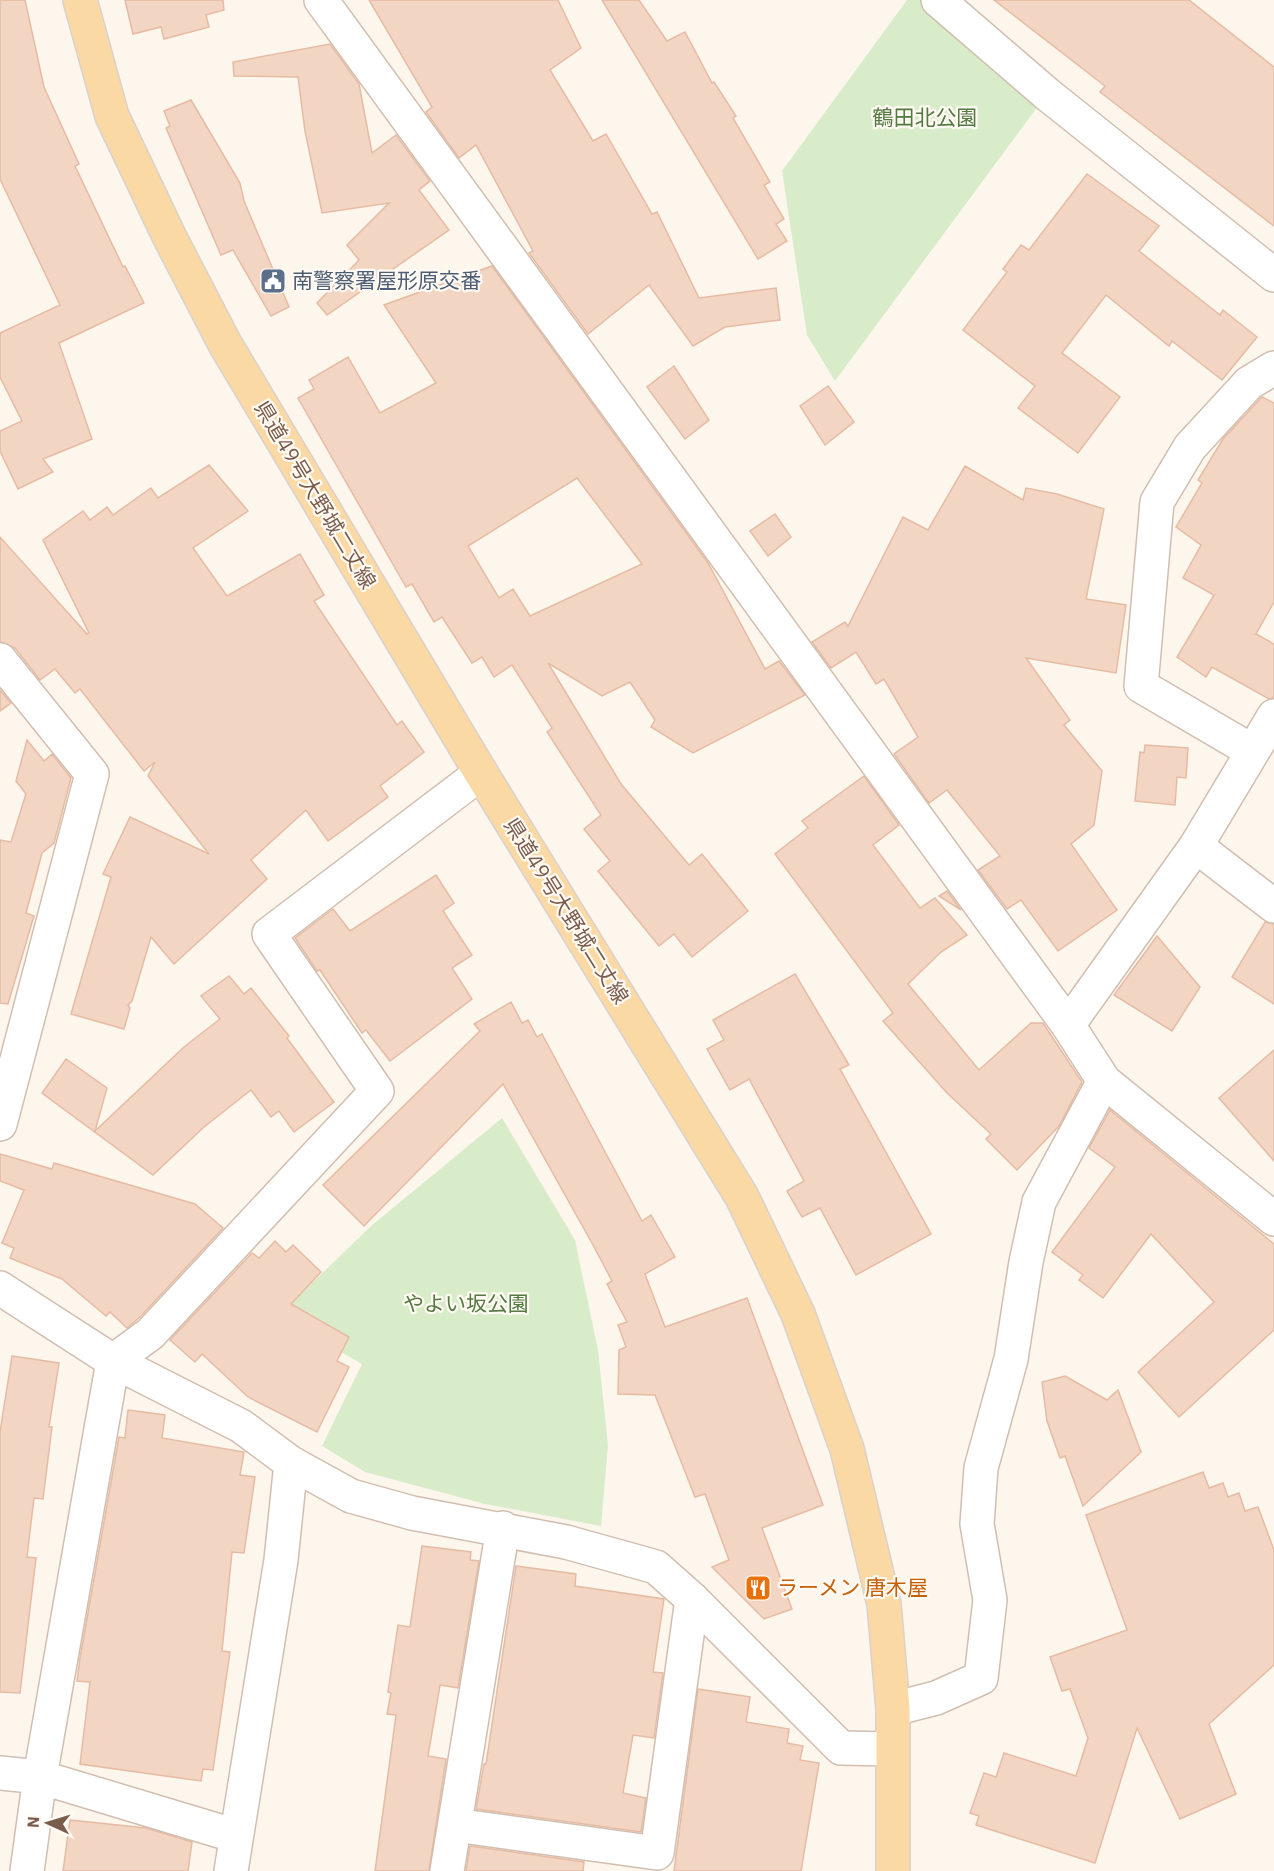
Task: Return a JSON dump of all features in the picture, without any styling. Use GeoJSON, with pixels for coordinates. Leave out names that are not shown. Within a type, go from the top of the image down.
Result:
{"type":"FeatureCollection","features":[{"type":"Feature","properties":{"kind":"main road","name":"県道49号大野城二丈線"},"geometry":{"type":"LineString","coordinates":[[80,0],[112,116],[174,246],[225,344],[481,773],[741,1197],[798,1314],[848,1449],[885,1604],[893,1709],[893,1871]]}},
{"type":"Feature","properties":{"kind":"street"},"geometry":{"type":"LineString","coordinates":[[321,0],[1068,1025],[1104,1080],[1274,1219]]}},
{"type":"Feature","properties":{"kind":"street"},"geometry":{"type":"LineString","coordinates":[[938,0],[1047,94],[1274,275]]}},
{"type":"Feature","properties":{"kind":"street"},"geometry":{"type":"LineString","coordinates":[[1252,751],[1141,686],[1156,502],[1190,447],[1249,383],[1274,368]]}},
{"type":"Feature","properties":{"kind":"street"},"geometry":{"type":"LineString","coordinates":[[0,660],[92,774],[0,1124]]}},
{"type":"Feature","properties":{"kind":"street"},"geometry":{"type":"LineString","coordinates":[[1068,1025],[1196,846],[1274,716]]}},
{"type":"Feature","properties":{"kind":"street"},"geometry":{"type":"LineString","coordinates":[[27,1871],[40,1777],[113,1361],[150,1334],[377,1091],[269,934],[481,773]]}},
{"type":"Feature","properties":{"kind":"street"},"geometry":{"type":"LineString","coordinates":[[1196,846],[1274,906]]}},
{"type":"Feature","properties":{"kind":"street"},"geometry":{"type":"LineString","coordinates":[[893,1709],[936,1698],[981,1678],[990,1600],[977,1524],[981,1468],[1011,1359],[1026,1262],[1039,1202],[1104,1080]]}},
{"type":"Feature","properties":{"kind":"street"},"geometry":{"type":"LineString","coordinates":[[0,1288],[113,1361],[241,1426],[291,1463],[351,1496],[412,1513],[503,1528],[566,1542],[656,1567],[692,1599],[841,1748],[892,1749]]}},
{"type":"Feature","properties":{"kind":"street"},"geometry":{"type":"LineString","coordinates":[[231,1871],[281,1560],[291,1463]]}},
{"type":"Feature","properties":{"kind":"street"},"geometry":{"type":"LineString","coordinates":[[447,1871],[503,1528]]}},
{"type":"Feature","properties":{"kind":"street"},"geometry":{"type":"LineString","coordinates":[[456,1825],[657,1853],[692,1599]]}},
{"type":"Feature","properties":{"kind":"street"},"geometry":{"type":"LineString","coordinates":[[0,1773],[40,1777],[236,1836]]}},
{"type":"Feature","properties":{"kind":"green space","name":"鶴田北公園"},"geometry":{"type":"Polygon","coordinates":[[[907,0],[938,0],[1047,94],[835,381],[807,335],[782,171],[907,0]]]}},
{"type":"Feature","properties":{"kind":"green space","name":"やよい坂公園"},"geometry":{"type":"Polygon","coordinates":[[[502,1118],[575,1240],[598,1350],[608,1445],[601,1526],[485,1504],[365,1472],[322,1446],[362,1364],[278,1316],[371,1226],[502,1118]]]}},
{"type":"Feature","properties":{"kind":"building"},"geometry":{"type":"Polygon","coordinates":[[[0,0],[25,0],[44,87],[79,164],[75,166],[123,267],[125,266],[144,303],[59,343],[92,439],[43,459],[53,472],[18,489],[0,451],[0,431],[22,421],[0,377],[0,333],[60,305],[0,179],[0,0]]]}},
{"type":"Feature","properties":{"kind":"building"},"geometry":{"type":"Polygon","coordinates":[[[125,0],[223,0],[224,10],[206,15],[209,27],[164,39],[161,27],[133,34],[125,0]]]}},
{"type":"Feature","properties":{"kind":"building"},"geometry":{"type":"Polygon","coordinates":[[[369,0],[558,0],[581,48],[550,70],[593,141],[606,134],[652,214],[657,212],[699,298],[776,288],[780,320],[725,327],[693,346],[649,285],[588,334],[529,253],[533,251],[476,145],[459,158],[426,112],[432,107],[369,0]]]}},
{"type":"Feature","properties":{"kind":"building"},"geometry":{"type":"Polygon","coordinates":[[[602,0],[639,0],[667,41],[685,32],[712,83],[714,82],[736,116],[733,118],[770,182],[764,185],[784,219],[776,224],[787,241],[758,259],[602,0]]]}},
{"type":"Feature","properties":{"kind":"building"},"geometry":{"type":"Polygon","coordinates":[[[994,0],[1189,0],[1274,67],[1274,226],[1100,92],[1105,86],[994,0]]]}},
{"type":"Feature","properties":{"kind":"building"},"geometry":{"type":"Polygon","coordinates":[[[330,44],[359,84],[372,153],[396,135],[430,181],[419,190],[449,230],[327,315],[317,303],[359,260],[347,245],[389,203],[322,213],[305,131],[298,77],[234,76],[233,62],[330,44]]]}},
{"type":"Feature","properties":{"kind":"building"},"geometry":{"type":"Polygon","coordinates":[[[191,100],[240,183],[244,201],[289,307],[271,316],[233,250],[221,255],[166,128],[170,126],[164,111],[191,100]]]}},
{"type":"Feature","properties":{"kind":"building"},"geometry":{"type":"Polygon","coordinates":[[[1087,174],[1159,226],[1139,251],[1220,315],[1223,310],[1257,337],[1222,380],[1172,341],[1169,346],[1106,295],[1062,353],[1120,397],[1078,453],[1018,408],[1035,386],[963,330],[1007,272],[1003,269],[1021,245],[1029,250],[1087,174]]]}},
{"type":"Feature","properties":{"kind":"building"},"geometry":{"type":"Polygon","coordinates":[[[492,266],[708,563],[765,669],[779,661],[805,695],[693,753],[651,727],[655,720],[630,682],[602,696],[548,663],[621,784],[689,865],[702,854],[748,911],[692,957],[674,934],[659,946],[598,871],[610,861],[584,829],[601,815],[547,732],[552,728],[512,665],[494,677],[482,657],[472,663],[442,617],[434,622],[412,584],[406,587],[298,398],[314,389],[309,380],[348,357],[380,413],[436,383],[384,305],[492,266]],[[577,478],[468,546],[499,598],[513,589],[530,616],[642,564],[577,478]]]}},
{"type":"Feature","properties":{"kind":"building"},"geometry":{"type":"Polygon","coordinates":[[[674,366],[709,420],[685,439],[647,387],[674,366]]]}},
{"type":"Feature","properties":{"kind":"building"},"geometry":{"type":"Polygon","coordinates":[[[828,386],[854,422],[825,445],[800,406],[828,386]]]}},
{"type":"Feature","properties":{"kind":"building"},"geometry":{"type":"Polygon","coordinates":[[[1262,397],[1274,403],[1274,602],[1256,634],[1274,644],[1274,697],[1269,699],[1212,667],[1206,677],[1177,657],[1214,595],[1183,578],[1201,545],[1176,527],[1202,483],[1198,480],[1223,439],[1262,397]]]}},
{"type":"Feature","properties":{"kind":"building"},"geometry":{"type":"Polygon","coordinates":[[[209,465],[248,511],[193,548],[227,596],[300,554],[324,595],[314,601],[397,725],[402,721],[424,752],[380,786],[388,797],[328,841],[306,810],[251,860],[267,879],[174,964],[151,937],[132,1001],[128,1005],[130,1008],[124,1029],[71,1014],[111,877],[103,874],[130,817],[209,854],[148,776],[155,762],[144,771],[80,689],[75,693],[55,669],[40,680],[15,648],[0,642],[0,537],[87,634],[89,633],[43,540],[83,511],[90,520],[107,507],[113,515],[151,488],[158,498],[209,465]]]}},
{"type":"Feature","properties":{"kind":"building"},"geometry":{"type":"Polygon","coordinates":[[[965,466],[1023,500],[1026,488],[1057,494],[1104,509],[1086,599],[1126,605],[1116,673],[1026,658],[1070,720],[1064,725],[1102,771],[1094,825],[1071,844],[1117,910],[1058,951],[1021,900],[1007,909],[978,870],[1000,856],[947,790],[929,803],[894,754],[918,737],[884,679],[876,684],[856,652],[831,668],[812,642],[845,622],[848,626],[903,517],[928,530],[965,466]]]}},
{"type":"Feature","properties":{"kind":"building"},"geometry":{"type":"Polygon","coordinates":[[[775,514],[791,537],[768,556],[750,531],[775,514]]]}},
{"type":"Feature","properties":{"kind":"building"},"geometry":{"type":"Polygon","coordinates":[[[0,690],[11,703],[0,711],[0,690]]]}},
{"type":"Feature","properties":{"kind":"building"},"geometry":{"type":"Polygon","coordinates":[[[27,740],[44,761],[52,754],[71,778],[54,843],[42,853],[26,913],[34,916],[8,1004],[0,1003],[0,840],[11,842],[26,794],[16,781],[27,740]]]}},
{"type":"Feature","properties":{"kind":"building"},"geometry":{"type":"Polygon","coordinates":[[[1145,745],[1188,748],[1186,778],[1177,777],[1175,805],[1135,801],[1140,752],[1144,753],[1145,745]]]}},
{"type":"Feature","properties":{"kind":"building"},"geometry":{"type":"Polygon","coordinates":[[[864,776],[899,825],[873,845],[920,908],[935,898],[967,935],[941,952],[908,984],[979,1070],[1031,1023],[1043,1023],[1082,1082],[1059,1126],[1017,1170],[986,1139],[991,1134],[947,1093],[883,1021],[893,1013],[775,854],[808,828],[802,821],[864,776]]]}},
{"type":"Feature","properties":{"kind":"building"},"geometry":{"type":"Polygon","coordinates":[[[436,875],[454,903],[443,911],[472,955],[452,968],[472,999],[390,1061],[366,1030],[362,1033],[320,970],[317,971],[295,938],[333,909],[350,931],[436,875]]]}},
{"type":"Feature","properties":{"kind":"building"},"geometry":{"type":"Polygon","coordinates":[[[947,891],[961,910],[939,896],[947,891]]]}},
{"type":"Feature","properties":{"kind":"building"},"geometry":{"type":"Polygon","coordinates":[[[1265,922],[1274,924],[1274,1004],[1232,977],[1265,922]]]}},
{"type":"Feature","properties":{"kind":"building"},"geometry":{"type":"Polygon","coordinates":[[[1157,936],[1200,987],[1172,1031],[1114,995],[1157,936]]]}},
{"type":"Feature","properties":{"kind":"building"},"geometry":{"type":"Polygon","coordinates":[[[795,974],[849,1065],[840,1069],[931,1234],[856,1275],[820,1208],[802,1217],[787,1191],[804,1181],[749,1079],[730,1090],[707,1049],[724,1040],[713,1020],[795,974]]]}},
{"type":"Feature","properties":{"kind":"building"},"geometry":{"type":"Polygon","coordinates":[[[229,976],[244,994],[251,988],[289,1036],[287,1038],[334,1102],[294,1132],[279,1111],[271,1117],[251,1090],[204,1127],[153,1175],[42,1093],[66,1059],[107,1088],[95,1131],[184,1047],[220,1019],[201,996],[229,976]]]}},
{"type":"Feature","properties":{"kind":"building"},"geometry":{"type":"Polygon","coordinates":[[[511,1002],[522,1023],[528,1020],[537,1037],[542,1034],[642,1221],[651,1215],[675,1257],[645,1274],[665,1327],[747,1298],[823,1505],[762,1528],[792,1609],[764,1619],[712,1567],[729,1560],[705,1494],[695,1497],[655,1395],[618,1394],[619,1350],[626,1347],[618,1325],[627,1322],[607,1284],[612,1281],[503,1084],[364,1226],[323,1185],[480,1031],[474,1024],[511,1002]]]}},
{"type":"Feature","properties":{"kind":"building"},"geometry":{"type":"Polygon","coordinates":[[[1274,1050],[1274,1161],[1219,1098],[1274,1050]]]}},
{"type":"Feature","properties":{"kind":"building"},"geometry":{"type":"Polygon","coordinates":[[[1110,1110],[1274,1244],[1274,1330],[1179,1417],[1138,1372],[1214,1302],[1151,1234],[1103,1298],[1079,1280],[1083,1275],[1052,1252],[1115,1167],[1089,1148],[1110,1110]]]}},
{"type":"Feature","properties":{"kind":"building"},"geometry":{"type":"Polygon","coordinates":[[[0,1154],[52,1169],[54,1163],[195,1204],[223,1228],[127,1328],[110,1312],[106,1316],[62,1279],[10,1258],[14,1248],[2,1243],[24,1190],[0,1181],[0,1154]]]}},
{"type":"Feature","properties":{"kind":"building"},"geometry":{"type":"Polygon","coordinates":[[[275,1241],[286,1252],[293,1245],[321,1272],[291,1304],[349,1337],[337,1361],[349,1367],[317,1432],[248,1397],[202,1354],[195,1362],[170,1340],[252,1253],[259,1258],[275,1241]]]}},
{"type":"Feature","properties":{"kind":"building"},"geometry":{"type":"Polygon","coordinates":[[[12,1356],[59,1363],[49,1427],[52,1427],[43,1499],[34,1498],[27,1557],[36,1558],[20,1693],[0,1692],[0,1432],[12,1356]]]}},
{"type":"Feature","properties":{"kind":"building"},"geometry":{"type":"Polygon","coordinates":[[[1065,1376],[1107,1400],[1118,1390],[1141,1452],[1083,1506],[1065,1456],[1060,1458],[1047,1421],[1042,1382],[1065,1376]]]}},
{"type":"Feature","properties":{"kind":"building"},"geometry":{"type":"Polygon","coordinates":[[[128,1410],[165,1415],[162,1438],[244,1452],[240,1475],[255,1477],[244,1553],[232,1552],[222,1651],[230,1652],[213,1770],[203,1769],[201,1781],[80,1764],[90,1682],[77,1681],[80,1658],[119,1437],[125,1438],[128,1410]]]}},
{"type":"Feature","properties":{"kind":"building"},"geometry":{"type":"Polygon","coordinates":[[[1203,1472],[1209,1488],[1223,1483],[1228,1497],[1239,1493],[1245,1511],[1258,1507],[1274,1550],[1274,1665],[1209,1724],[1236,1794],[1180,1819],[1137,1728],[1095,1863],[976,1825],[979,1816],[970,1813],[984,1773],[996,1777],[1004,1753],[1076,1776],[1088,1738],[1070,1689],[1062,1691],[1050,1657],[1127,1630],[1086,1515],[1203,1472]]]}},
{"type":"Feature","properties":{"kind":"building"},"geometry":{"type":"Polygon","coordinates":[[[422,1546],[471,1552],[470,1560],[479,1561],[458,1688],[440,1685],[428,1756],[446,1759],[429,1871],[375,1871],[396,1715],[387,1714],[391,1693],[388,1692],[398,1625],[410,1627],[422,1546]]]}},
{"type":"Feature","properties":{"kind":"building"},"geometry":{"type":"Polygon","coordinates":[[[516,1566],[576,1574],[575,1586],[664,1599],[653,1672],[663,1673],[654,1738],[633,1735],[623,1793],[646,1798],[641,1832],[476,1809],[484,1764],[486,1764],[516,1566]]]}},
{"type":"Feature","properties":{"kind":"building"},"geometry":{"type":"Polygon","coordinates":[[[698,1689],[750,1697],[746,1722],[789,1729],[787,1743],[803,1746],[800,1760],[819,1763],[801,1871],[674,1871],[698,1689]]]}},
{"type":"Feature","properties":{"kind":"building"},"geometry":{"type":"Polygon","coordinates":[[[70,1820],[146,1828],[192,1842],[188,1871],[63,1871],[70,1820]]]}},
{"type":"Feature","properties":{"kind":"building"},"geometry":{"type":"Polygon","coordinates":[[[470,1846],[584,1862],[583,1871],[466,1871],[470,1846]]]}},
{"type":"Feature","properties":{"kind":"place","name":"南警察署屋形原交番"},"geometry":{"type":"Point","coordinates":[273,281]}},
{"type":"Feature","properties":{"kind":"place","name":"ラーメン 唐木屋"},"geometry":{"type":"Point","coordinates":[758,1588]}}]}
